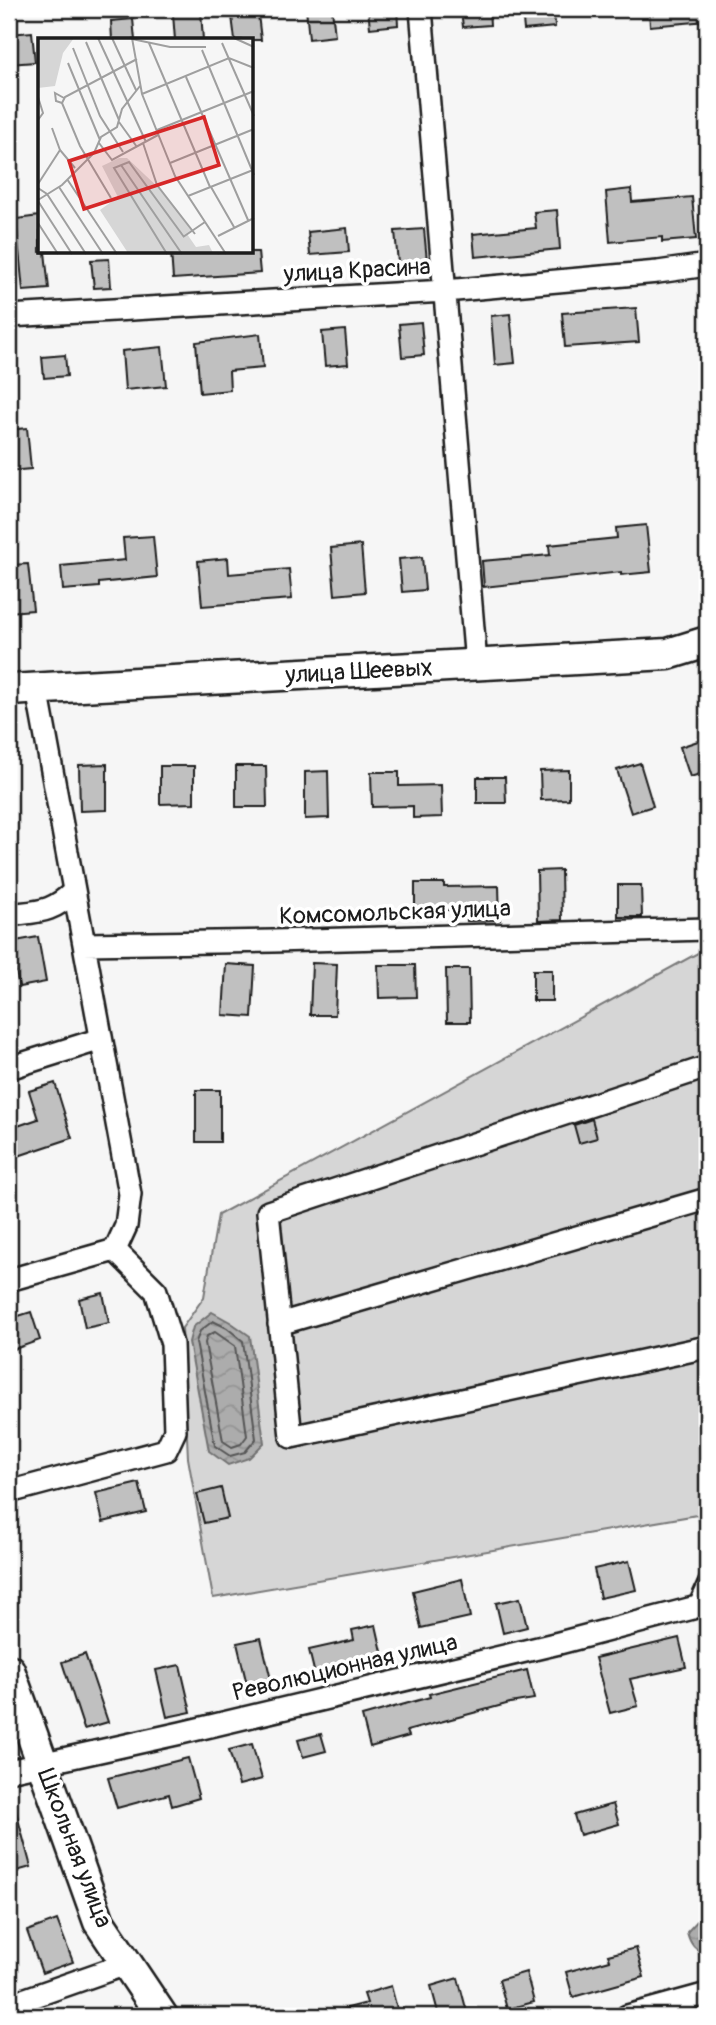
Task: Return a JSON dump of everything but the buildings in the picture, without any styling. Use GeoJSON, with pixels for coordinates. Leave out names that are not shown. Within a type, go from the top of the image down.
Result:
{"type":"FeatureCollection","features":[{"type":"Feature","properties":{"kind":"main road","name":"улица Шеевых"},"geometry":{"type":"LineString","coordinates":[[23,689],[668,654],[707,642]]}},
{"type":"Feature","properties":{"kind":"main road","name":"Школьная улица"},"geometry":{"type":"LineString","coordinates":[[9,1670],[99,1922],[162,2016]]}},
{"type":"Feature","properties":{"kind":"street"},"geometry":{"type":"LineString","coordinates":[[421,9],[476,664]]}},
{"type":"Feature","properties":{"kind":"street","name":"улица Красина"},"geometry":{"type":"LineString","coordinates":[[9,316],[445,291],[658,272],[707,265]]}},
{"type":"Feature","properties":{"kind":"street"},"geometry":{"type":"LineString","coordinates":[[9,1280],[115,1250],[126,1226],[130,1194],[74,891],[23,689]]}},
{"type":"Feature","properties":{"kind":"street"},"geometry":{"type":"LineString","coordinates":[[9,915],[46,910],[59,905],[74,891]]}},
{"type":"Feature","properties":{"kind":"street","name":"Комсомольская улица"},"geometry":{"type":"LineString","coordinates":[[84,944],[273,942],[707,929]]}},
{"type":"Feature","properties":{"kind":"street"},"geometry":{"type":"LineString","coordinates":[[9,1068],[101,1039]]}},
{"type":"Feature","properties":{"kind":"street"},"geometry":{"type":"LineString","coordinates":[[707,1067],[268,1212],[291,1437],[707,1347]]}},
{"type":"Feature","properties":{"kind":"street"},"geometry":{"type":"LineString","coordinates":[[279,1324],[707,1199]]}},
{"type":"Feature","properties":{"kind":"street"},"geometry":{"type":"LineString","coordinates":[[9,1492],[166,1450],[175,1432],[172,1344],[156,1291],[115,1250]]}},
{"type":"Feature","properties":{"kind":"street","name":"Революционная улица"},"geometry":{"type":"LineString","coordinates":[[9,1771],[700,1612]]}},
{"type":"Feature","properties":{"kind":"street"},"geometry":{"type":"LineString","coordinates":[[9,2005],[126,1964]]}},
{"type":"Feature","properties":{"kind":"street"},"geometry":{"type":"LineString","coordinates":[[626,2016],[707,1994]]}},
{"type":"Feature","properties":{"kind":"lane"},"geometry":{"type":"LineString","coordinates":[[700,1612],[707,1577]]}},
{"type":"Feature","properties":{"kind":"shaded area"},"geometry":{"type":"Polygon","coordinates":[[[707,948],[707,1544],[697,1515],[213,1598],[188,1458],[182,1328],[204,1297],[218,1215],[707,948]]]}},
{"type":"Feature","properties":{"kind":"water"},"geometry":{"type":"Polygon","coordinates":[[[212,1312],[250,1336],[264,1443],[249,1458],[228,1465],[209,1451],[189,1342],[193,1327],[212,1312]]]}},
{"type":"Feature","properties":{"kind":"water"},"geometry":{"type":"Polygon","coordinates":[[[700,1918],[707,1918],[707,1953],[694,1946],[687,1932],[700,1918]]]}}]}
